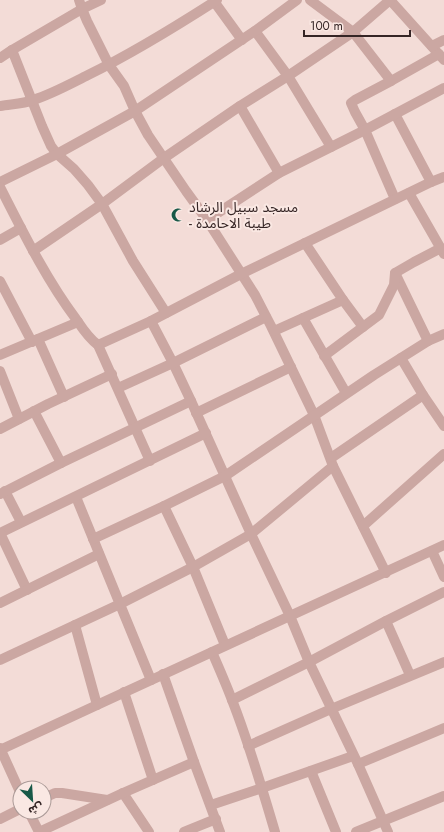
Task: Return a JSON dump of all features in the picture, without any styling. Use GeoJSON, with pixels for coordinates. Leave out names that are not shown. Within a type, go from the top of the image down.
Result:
{"type":"FeatureCollection","features":[{"type":"Feature","properties":{"kind":"street"},"geometry":{"type":"LineString","coordinates":[[0,58],[81,4],[101,0]]}},
{"type":"Feature","properties":{"kind":"street"},"geometry":{"type":"LineString","coordinates":[[0,182],[57,154],[135,111],[242,40],[297,0]]}},
{"type":"Feature","properties":{"kind":"street"},"geometry":{"type":"LineString","coordinates":[[310,0],[353,32],[391,81]]}},
{"type":"Feature","properties":{"kind":"street"},"geometry":{"type":"LineString","coordinates":[[34,251],[102,204],[164,158],[353,32],[390,0],[438,53]]}},
{"type":"Feature","properties":{"kind":"street"},"geometry":{"type":"LineString","coordinates":[[0,106],[32,101],[52,93],[142,46],[215,1],[242,40]]}},
{"type":"Feature","properties":{"kind":"street"},"geometry":{"type":"LineString","coordinates":[[81,4],[109,64],[124,86],[148,135],[207,220],[254,292],[314,415],[332,462],[386,573]]}},
{"type":"Feature","properties":{"kind":"street"},"geometry":{"type":"LineString","coordinates":[[255,31],[288,76],[331,147]]}},
{"type":"Feature","properties":{"kind":"street"},"geometry":{"type":"LineString","coordinates":[[395,199],[351,102],[391,81],[438,53],[444,40]]}},
{"type":"Feature","properties":{"kind":"street"},"geometry":{"type":"LineString","coordinates":[[12,50],[51,146],[57,154],[74,169],[102,204],[133,261],[166,313]]}},
{"type":"Feature","properties":{"kind":"street"},"geometry":{"type":"LineString","coordinates":[[207,220],[279,173],[444,88]]}},
{"type":"Feature","properties":{"kind":"street"},"geometry":{"type":"LineString","coordinates":[[240,106],[279,173]]}},
{"type":"Feature","properties":{"kind":"street"},"geometry":{"type":"LineString","coordinates":[[395,114],[431,182]]}},
{"type":"Feature","properties":{"kind":"street"},"geometry":{"type":"LineString","coordinates":[[98,345],[151,321],[241,274],[395,199],[444,177]]}},
{"type":"Feature","properties":{"kind":"street"},"geometry":{"type":"LineString","coordinates":[[0,187],[21,228],[59,294],[92,341],[98,345],[150,461]]}},
{"type":"Feature","properties":{"kind":"street"},"geometry":{"type":"LineString","coordinates":[[395,273],[442,251],[409,193]]}},
{"type":"Feature","properties":{"kind":"street"},"geometry":{"type":"LineString","coordinates":[[0,240],[21,228]]}},
{"type":"Feature","properties":{"kind":"street"},"geometry":{"type":"LineString","coordinates":[[305,243],[363,327]]}},
{"type":"Feature","properties":{"kind":"street"},"geometry":{"type":"LineString","coordinates":[[324,356],[379,315],[394,285],[395,273]]}},
{"type":"Feature","properties":{"kind":"street"},"geometry":{"type":"LineString","coordinates":[[395,273],[428,341]]}},
{"type":"Feature","properties":{"kind":"street"},"geometry":{"type":"LineString","coordinates":[[1,286],[35,340],[64,397]]}},
{"type":"Feature","properties":{"kind":"street"},"geometry":{"type":"LineString","coordinates":[[274,331],[343,300]]}},
{"type":"Feature","properties":{"kind":"street"},"geometry":{"type":"LineString","coordinates":[[118,388],[173,363],[266,317]]}},
{"type":"Feature","properties":{"kind":"street"},"geometry":{"type":"LineString","coordinates":[[303,318],[346,393]]}},
{"type":"Feature","properties":{"kind":"street"},"geometry":{"type":"LineString","coordinates":[[151,321],[173,363],[206,433],[251,534],[290,616],[309,662],[388,832]]}},
{"type":"Feature","properties":{"kind":"street"},"geometry":{"type":"LineString","coordinates":[[0,355],[78,322]]}},
{"type":"Feature","properties":{"kind":"street"},"geometry":{"type":"LineString","coordinates":[[93,538],[164,506],[225,476],[346,393],[428,341],[444,334]]}},
{"type":"Feature","properties":{"kind":"street"},"geometry":{"type":"LineString","coordinates":[[401,358],[423,395],[440,412],[444,426]]}},
{"type":"Feature","properties":{"kind":"street"},"geometry":{"type":"LineString","coordinates":[[196,413],[291,367]]}},
{"type":"Feature","properties":{"kind":"street"},"geometry":{"type":"LineString","coordinates":[[0,371],[19,419]]}},
{"type":"Feature","properties":{"kind":"street"},"geometry":{"type":"LineString","coordinates":[[0,429],[112,374]]}},
{"type":"Feature","properties":{"kind":"street"},"geometry":{"type":"LineString","coordinates":[[0,660],[193,568],[251,534],[332,462],[423,395]]}},
{"type":"Feature","properties":{"kind":"street"},"geometry":{"type":"LineString","coordinates":[[21,522],[3,492],[191,401]]}},
{"type":"Feature","properties":{"kind":"street"},"geometry":{"type":"LineString","coordinates":[[34,411],[61,463]]}},
{"type":"Feature","properties":{"kind":"street"},"geometry":{"type":"LineString","coordinates":[[27,590],[0,533],[206,433]]}},
{"type":"Feature","properties":{"kind":"street"},"geometry":{"type":"LineString","coordinates":[[363,526],[444,454]]}},
{"type":"Feature","properties":{"kind":"street"},"geometry":{"type":"LineString","coordinates":[[76,497],[151,680]]}},
{"type":"Feature","properties":{"kind":"street"},"geometry":{"type":"LineString","coordinates":[[164,506],[193,568],[226,646]]}},
{"type":"Feature","properties":{"kind":"street"},"geometry":{"type":"LineString","coordinates":[[14,780],[0,750],[444,545]]}},
{"type":"Feature","properties":{"kind":"street"},"geometry":{"type":"LineString","coordinates":[[432,551],[444,577]]}},
{"type":"Feature","properties":{"kind":"street"},"geometry":{"type":"LineString","coordinates":[[0,603],[99,554]]}},
{"type":"Feature","properties":{"kind":"street"},"geometry":{"type":"LineString","coordinates":[[232,700],[444,592]]}},
{"type":"Feature","properties":{"kind":"street"},"geometry":{"type":"LineString","coordinates":[[386,621],[410,675]]}},
{"type":"Feature","properties":{"kind":"street"},"geometry":{"type":"LineString","coordinates":[[75,625],[97,705]]}},
{"type":"Feature","properties":{"kind":"street"},"geometry":{"type":"LineString","coordinates":[[212,652],[232,700],[262,788],[275,832]]}},
{"type":"Feature","properties":{"kind":"street"},"geometry":{"type":"LineString","coordinates":[[248,746],[410,675],[444,662]]}},
{"type":"Feature","properties":{"kind":"street"},"geometry":{"type":"LineString","coordinates":[[163,674],[220,832]]}},
{"type":"Feature","properties":{"kind":"street"},"geometry":{"type":"LineString","coordinates":[[124,692],[153,780]]}},
{"type":"Feature","properties":{"kind":"street"},"geometry":{"type":"LineString","coordinates":[[211,805],[311,771],[355,760],[444,728]]}},
{"type":"Feature","properties":{"kind":"street"},"geometry":{"type":"LineString","coordinates":[[33,820],[39,832],[194,762]]}},
{"type":"Feature","properties":{"kind":"street"},"geometry":{"type":"LineString","coordinates":[[311,771],[336,832]]}},
{"type":"Feature","properties":{"kind":"street"},"geometry":{"type":"LineString","coordinates":[[52,794],[62,792],[107,800]]}},
{"type":"Feature","properties":{"kind":"street"},"geometry":{"type":"LineString","coordinates":[[123,793],[149,832]]}},
{"type":"Feature","properties":{"kind":"street"},"geometry":{"type":"LineString","coordinates":[[356,832],[444,796]]}},
{"type":"Feature","properties":{"kind":"street"},"geometry":{"type":"LineString","coordinates":[[0,819],[12,813]]}},
{"type":"Feature","properties":{"kind":"street"},"geometry":{"type":"LineString","coordinates":[[184,832],[216,819]]}},
{"type":"Feature","properties":{"kind":"place","name":"مسجد سبيل الرشاد - طيبة الاحامدة"},"geometry":{"type":"Point","coordinates":[178,215]}}]}
